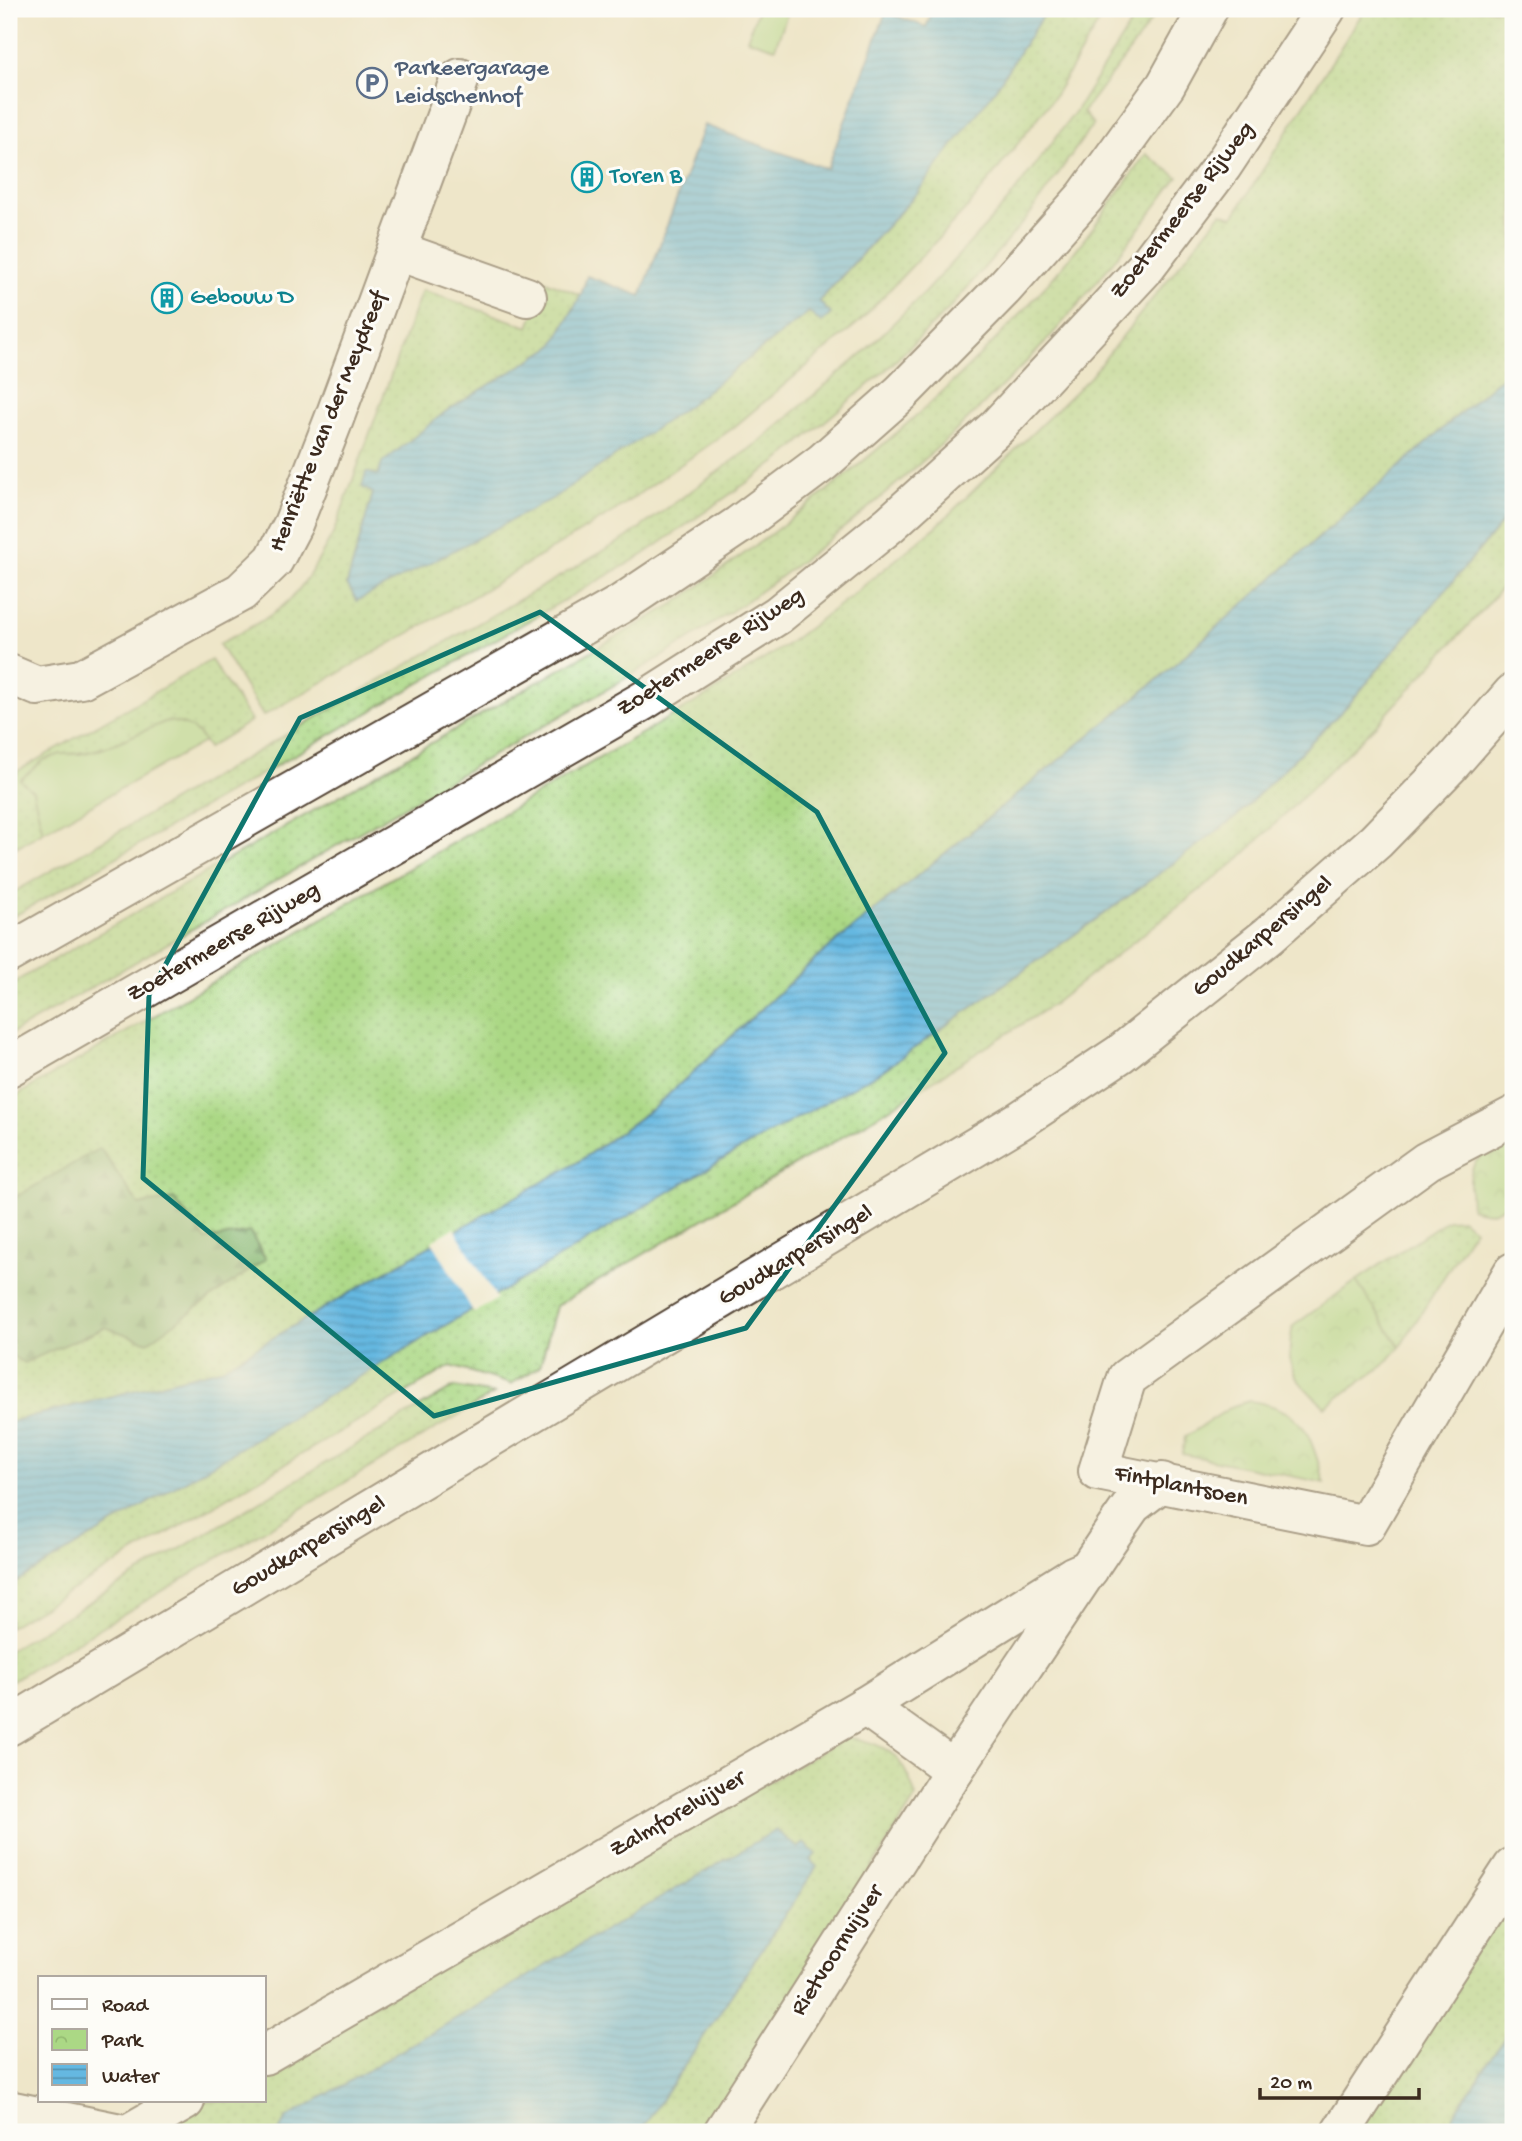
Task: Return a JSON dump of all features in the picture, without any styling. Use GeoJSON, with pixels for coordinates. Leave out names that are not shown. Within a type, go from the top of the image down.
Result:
{"type":"FeatureCollection","features":[{"type":"Feature","properties":{"kind":"street"},"geometry":{"type":"LineString","coordinates":[[9,953],[621,604],[739,525],[823,462],[901,393],[985,308],[1085,197],[1166,85],[1208,9]]}},
{"type":"Feature","properties":{"kind":"street","name":"Zoetermeerse Rijweg"},"geometry":{"type":"LineString","coordinates":[[9,1067],[643,701],[788,607],[890,524],[997,427],[1146,267],[1223,165],[1326,9]]}},
{"type":"Feature","properties":{"kind":"street","name":"Henriëtte van der Meydreef"},"geometry":{"type":"LineString","coordinates":[[9,674],[37,686],[81,679],[241,592],[274,560],[293,524],[398,251],[460,78]]}},
{"type":"Feature","properties":{"kind":"street"},"geometry":{"type":"LineString","coordinates":[[398,251],[527,297]]}},
{"type":"Feature","properties":{"kind":"street","name":"Goudkarpersingel"},"geometry":{"type":"LineString","coordinates":[[9,1726],[1007,1128],[1120,1054],[1269,935],[1376,841],[1450,765],[1513,693]]}},
{"type":"Feature","properties":{"kind":"street","name":"Fintplantsoen"},"geometry":{"type":"LineString","coordinates":[[1513,1116],[1427,1161],[1128,1378],[1098,1471],[1366,1525],[1513,1272]]}},
{"type":"Feature","properties":{"kind":"street","name":"Rietvoornvijver"},"geometry":{"type":"LineString","coordinates":[[723,2132],[954,1770],[1132,1505],[1162,1482]]}},
{"type":"Feature","properties":{"kind":"street","name":"Zalmforelvijver"},"geometry":{"type":"LineString","coordinates":[[266,2054],[865,1706],[1073,1576],[1089,1569]]}},
{"type":"Feature","properties":{"kind":"street"},"geometry":{"type":"LineString","coordinates":[[865,1706],[954,1770]]}},
{"type":"Feature","properties":{"kind":"street"},"geometry":{"type":"LineString","coordinates":[[1341,2132],[1513,1867]]}},
{"type":"Feature","properties":{"kind":"street"},"geometry":{"type":"LineString","coordinates":[[131,2132],[184,2102]]}},
{"type":"Feature","properties":{"kind":"street"},"geometry":{"type":"LineString","coordinates":[[9,2110],[116,2132]]}},
{"type":"Feature","properties":{"kind":"highlighted area"},"geometry":{"type":"Polygon","coordinates":[[[540,612],[817,812],[945,1053],[746,1328],[434,1416],[143,1178],[149,995],[300,718],[540,612]]]}},
{"type":"Feature","properties":{"kind":"green space"},"geometry":{"type":"Polygon","coordinates":[[[758,9],[789,9],[775,48],[747,39],[758,9]]]}},
{"type":"Feature","properties":{"kind":"green space"},"geometry":{"type":"Polygon","coordinates":[[[1047,9],[1107,9],[1052,100],[969,206],[859,322],[733,428],[613,512],[476,595],[263,716],[219,644],[278,610],[294,595],[320,558],[333,534],[422,290],[529,327],[546,281],[581,295],[553,346],[445,412],[378,476],[347,584],[681,411],[810,311],[821,323],[819,302],[916,194],[994,91],[1047,9]]]}},
{"type":"Feature","properties":{"kind":"green space"},"geometry":{"type":"Polygon","coordinates":[[[1140,9],[1158,9],[1083,112],[1093,124],[1030,214],[949,309],[887,369],[778,461],[643,555],[9,919],[9,895],[626,538],[759,442],[863,353],[925,292],[1007,202],[1075,112],[1140,9]]]}},
{"type":"Feature","properties":{"kind":"green space"},"geometry":{"type":"Polygon","coordinates":[[[1365,9],[1513,9],[1513,367],[1157,680],[819,956],[656,1106],[578,1162],[220,1369],[9,1422],[9,1100],[708,695],[786,645],[850,597],[937,526],[1089,378],[1221,213],[1233,217],[1365,9]]]}},
{"type":"Feature","properties":{"kind":"green space"},"geometry":{"type":"Polygon","coordinates":[[[1146,154],[1178,177],[1083,299],[1033,356],[949,437],[882,497],[812,553],[739,606],[645,667],[9,1035],[9,990],[18,980],[672,605],[826,492],[970,366],[1014,320],[1057,273],[1146,154]]]}},
{"type":"Feature","properties":{"kind":"green space"},"geometry":{"type":"Polygon","coordinates":[[[1513,510],[1513,573],[1383,718],[1237,861],[1052,1005],[881,1114],[556,1306],[540,1366],[511,1384],[451,1366],[9,1627],[9,1586],[732,1154],[882,1071],[1236,817],[1348,705],[1513,510]]]}},
{"type":"Feature","properties":{"kind":"green space"},"geometry":{"type":"Polygon","coordinates":[[[211,660],[251,721],[208,748],[198,733],[167,721],[103,748],[61,754],[33,791],[43,832],[9,851],[9,776],[211,660]]]}},
{"type":"Feature","properties":{"kind":"green space"},"geometry":{"type":"Polygon","coordinates":[[[167,721],[188,727],[204,742],[43,832],[33,791],[20,780],[44,760],[61,754],[80,754],[102,749],[167,721]]]}},
{"type":"Feature","properties":{"kind":"green space"},"geometry":{"type":"Polygon","coordinates":[[[1508,1140],[1513,1150],[1513,1198],[1494,1211],[1484,1212],[1471,1208],[1470,1182],[1474,1165],[1485,1153],[1508,1140]]]}},
{"type":"Feature","properties":{"kind":"green space"},"geometry":{"type":"Polygon","coordinates":[[[100,1148],[139,1205],[174,1199],[206,1240],[250,1232],[266,1259],[148,1342],[105,1327],[24,1363],[9,1354],[9,1201],[100,1148]]]}},
{"type":"Feature","properties":{"kind":"green space"},"geometry":{"type":"Polygon","coordinates":[[[1462,1219],[1474,1229],[1400,1347],[1356,1281],[1447,1220],[1462,1219]]]}},
{"type":"Feature","properties":{"kind":"green space"},"geometry":{"type":"Polygon","coordinates":[[[1356,1281],[1400,1347],[1383,1366],[1325,1407],[1305,1388],[1294,1372],[1290,1353],[1293,1326],[1356,1281]]]}},
{"type":"Feature","properties":{"kind":"green space"},"geometry":{"type":"Polygon","coordinates":[[[454,1387],[494,1394],[9,1682],[9,1650],[454,1387]]]}},
{"type":"Feature","properties":{"kind":"green space"},"geometry":{"type":"Polygon","coordinates":[[[1250,1401],[1284,1410],[1295,1418],[1303,1427],[1315,1451],[1325,1483],[1182,1454],[1185,1437],[1233,1406],[1250,1401]]]}},
{"type":"Feature","properties":{"kind":"green space"},"geometry":{"type":"Polygon","coordinates":[[[847,1737],[884,1748],[906,1771],[916,1797],[707,2132],[151,2132],[203,2102],[266,2102],[266,2066],[847,1737]]]}},
{"type":"Feature","properties":{"kind":"green space"},"geometry":{"type":"Polygon","coordinates":[[[1513,1892],[1513,2024],[1443,2132],[1357,2132],[1513,1892]]]}},
{"type":"Feature","properties":{"kind":"water"},"geometry":{"type":"Polygon","coordinates":[[[933,9],[1047,9],[994,91],[916,194],[819,301],[831,314],[821,323],[809,312],[681,411],[552,499],[357,601],[347,584],[373,493],[362,487],[366,472],[378,475],[382,463],[445,412],[553,346],[581,295],[587,276],[641,296],[704,125],[827,169],[886,12],[926,27],[933,9]]]}},
{"type":"Feature","properties":{"kind":"water"},"geometry":{"type":"Polygon","coordinates":[[[1513,367],[1513,510],[1348,705],[1236,817],[882,1071],[732,1154],[9,1586],[9,1422],[220,1369],[578,1162],[656,1106],[819,956],[1157,680],[1513,367]]]}},
{"type":"Feature","properties":{"kind":"water"},"geometry":{"type":"Polygon","coordinates":[[[776,1830],[798,1848],[804,1843],[816,1854],[810,1860],[817,1867],[640,2132],[279,2132],[285,2119],[776,1830]]]}},
{"type":"Feature","properties":{"kind":"water"},"geometry":{"type":"Polygon","coordinates":[[[1513,2024],[1513,2124],[1508,2132],[1443,2132],[1513,2024]]]}},
{"type":"Feature","properties":{"kind":"pier"},"geometry":{"type":"Polygon","coordinates":[[[454,1228],[497,1299],[474,1313],[432,1241],[454,1228]]]}},
{"type":"Feature","properties":{"kind":"place","name":"Parkeergarage Leidschenhof"},"geometry":{"type":"Point","coordinates":[372,83]}},
{"type":"Feature","properties":{"kind":"place","name":"Toren B"},"geometry":{"type":"Point","coordinates":[587,177]}},
{"type":"Feature","properties":{"kind":"place","name":"Gebouw D"},"geometry":{"type":"Point","coordinates":[167,298]}}]}
